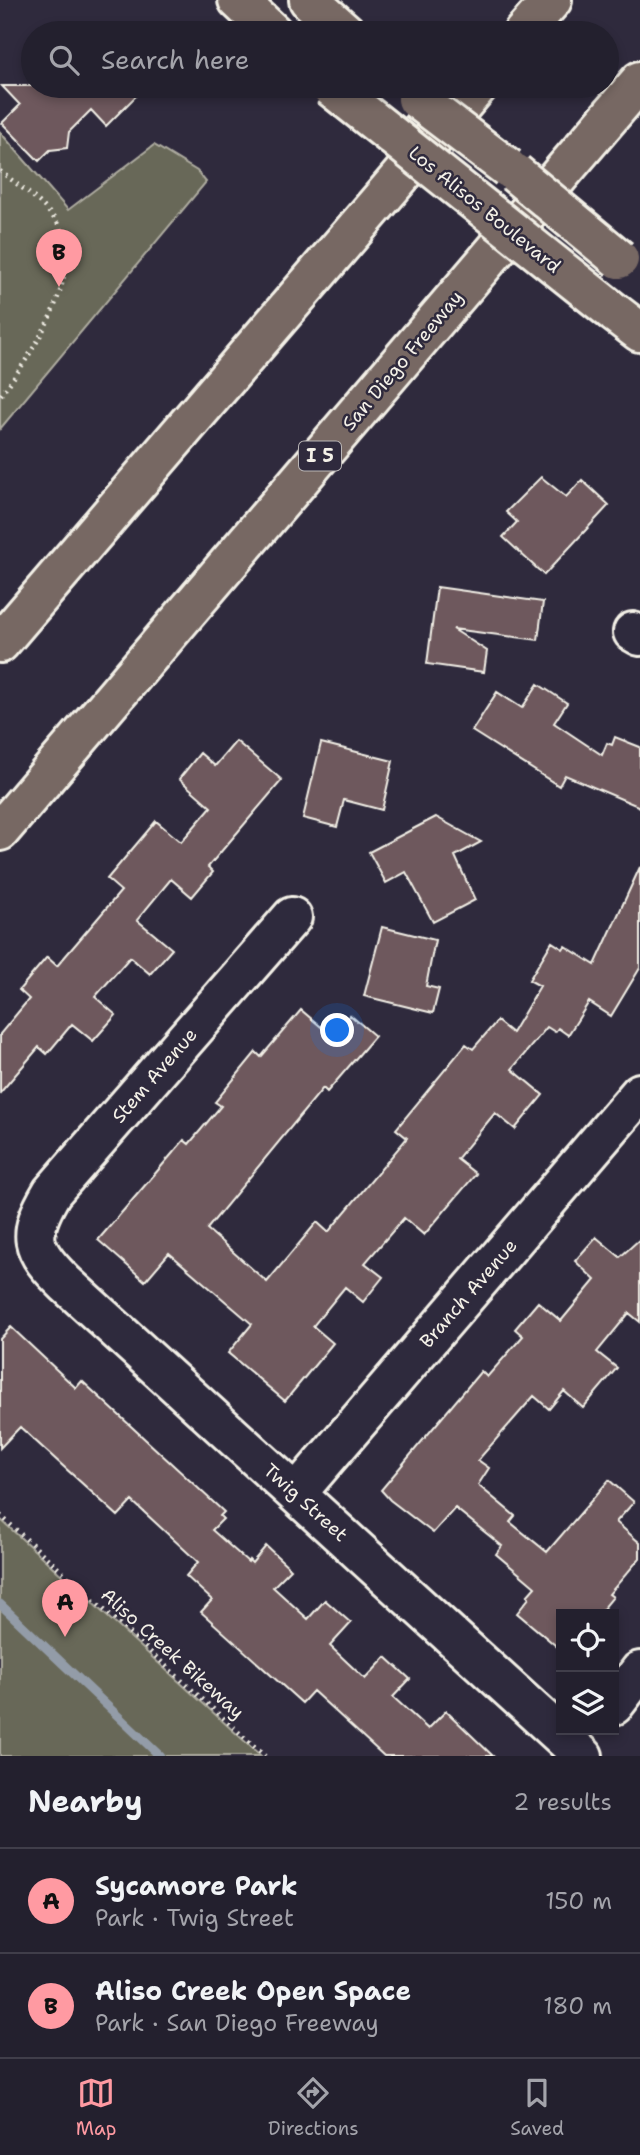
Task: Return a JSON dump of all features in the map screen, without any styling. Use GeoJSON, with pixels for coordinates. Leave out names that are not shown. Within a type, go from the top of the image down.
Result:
{"type":"FeatureCollection","features":[{"type":"Feature","properties":{"kind":"main road"},"geometry":{"type":"LineString","coordinates":[[238,0],[260,21]]}},
{"type":"Feature","properties":{"kind":"main road"},"geometry":{"type":"LineString","coordinates":[[309,0],[332,21]]}},
{"type":"Feature","properties":{"kind":"main road"},"geometry":{"type":"LineString","coordinates":[[534,21],[552,0]]}},
{"type":"Feature","properties":{"kind":"main road","name":"San Diego Freeway"},"geometry":{"type":"LineString","coordinates":[[0,831],[640,81]]}},
{"type":"Feature","properties":{"kind":"main road","name":"Los Alisos Boulevard"},"geometry":{"type":"LineString","coordinates":[[345,98],[627,323]]}},
{"type":"Feature","properties":{"kind":"main road"},"geometry":{"type":"LineString","coordinates":[[418,98],[629,265]]}},
{"type":"Feature","properties":{"kind":"main road"},"geometry":{"type":"LineString","coordinates":[[0,643],[468,98]]}},
{"type":"Feature","properties":{"kind":"street","name":"Stem Avenue"},"geometry":{"type":"LineString","coordinates":[[36,1244],[38,1215],[52,1192],[292,917]]}},
{"type":"Feature","properties":{"kind":"street","name":"Branch Avenue"},"geometry":{"type":"LineString","coordinates":[[296,1493],[640,1093]]}},
{"type":"Feature","properties":{"kind":"street","name":"Twig Street"},"geometry":{"type":"LineString","coordinates":[[36,1244],[39,1255],[46,1264],[296,1493],[585,1746]]}},
{"type":"Feature","properties":{"kind":"street"},"geometry":{"type":"LineString","coordinates":[[619,1698],[640,1671]]}},
{"type":"Feature","properties":{"kind":"path"},"geometry":{"type":"LineString","coordinates":[[0,171],[43,206],[58,222],[65,246],[65,268],[57,302],[47,323],[0,396]]}},
{"type":"Feature","properties":{"kind":"path","name":"Aliso Creek Bikeway"},"geometry":{"type":"LineString","coordinates":[[0,1516],[265,1756]]}},
{"type":"Feature","properties":{"kind":"green space"},"geometry":{"type":"Polygon","coordinates":[[[0,132],[68,210],[154,145],[197,171],[206,182],[0,429],[0,132]]]}},
{"type":"Feature","properties":{"kind":"green space"},"geometry":{"type":"Polygon","coordinates":[[[0,1519],[261,1756],[0,1756],[0,1519]]]}},
{"type":"Feature","properties":{"kind":"building"},"geometry":{"type":"Polygon","coordinates":[[[2,86],[21,86],[21,98],[134,98],[106,126],[91,110],[69,132],[67,148],[50,150],[39,161],[2,123],[20,105],[2,86]]]}},
{"type":"Feature","properties":{"kind":"building"},"geometry":{"type":"Polygon","coordinates":[[[541,477],[566,497],[582,480],[609,505],[544,575],[503,537],[517,522],[506,512],[541,477]]]}},
{"type":"Feature","properties":{"kind":"building"},"geometry":{"type":"Polygon","coordinates":[[[437,587],[543,602],[538,640],[453,629],[487,651],[484,672],[427,664],[437,587]]]}},
{"type":"Feature","properties":{"kind":"building"},"geometry":{"type":"Polygon","coordinates":[[[538,684],[567,703],[554,723],[602,755],[607,743],[612,745],[615,737],[640,747],[640,807],[565,775],[559,786],[472,731],[497,692],[522,708],[538,684]]]}},
{"type":"Feature","properties":{"kind":"building"},"geometry":{"type":"Polygon","coordinates":[[[236,741],[282,780],[208,867],[213,872],[192,897],[171,879],[137,920],[172,949],[150,974],[130,957],[95,997],[116,1015],[93,1041],[72,1024],[47,1054],[39,1047],[0,1093],[0,1034],[29,999],[19,990],[47,957],[57,966],[121,891],[107,879],[156,821],[181,842],[211,807],[179,779],[200,753],[215,766],[236,741]]]}},
{"type":"Feature","properties":{"kind":"building"},"geometry":{"type":"Polygon","coordinates":[[[321,743],[393,761],[382,810],[344,800],[337,827],[303,818],[321,743]]]}},
{"type":"Feature","properties":{"kind":"building"},"geometry":{"type":"Polygon","coordinates":[[[436,817],[481,842],[455,856],[475,900],[433,922],[406,872],[386,883],[369,852],[436,817]]]}},
{"type":"Feature","properties":{"kind":"building"},"geometry":{"type":"Polygon","coordinates":[[[640,867],[640,968],[611,1016],[589,1002],[568,1035],[558,1028],[555,1032],[547,1027],[512,1069],[543,1095],[515,1129],[495,1113],[457,1159],[476,1174],[424,1235],[404,1218],[365,1263],[383,1277],[363,1302],[345,1287],[313,1326],[333,1343],[285,1401],[228,1353],[252,1324],[169,1253],[145,1281],[98,1240],[184,1140],[189,1144],[221,1106],[215,1102],[256,1052],[261,1057],[301,1010],[332,1036],[350,1015],[375,1036],[327,1092],[323,1088],[207,1229],[267,1282],[317,1222],[328,1232],[330,1230],[407,1138],[396,1129],[466,1044],[473,1049],[497,1021],[512,1033],[540,986],[529,980],[552,942],[563,949],[565,946],[595,965],[640,867]]]}},
{"type":"Feature","properties":{"kind":"building"},"geometry":{"type":"Polygon","coordinates":[[[382,927],[435,940],[426,986],[439,989],[433,1013],[364,996],[382,927]]]}},
{"type":"Feature","properties":{"kind":"building"},"geometry":{"type":"Polygon","coordinates":[[[596,1237],[620,1257],[640,1239],[640,1322],[629,1313],[597,1352],[617,1368],[583,1408],[564,1391],[549,1409],[534,1396],[478,1460],[489,1468],[478,1485],[515,1516],[510,1522],[547,1552],[609,1480],[634,1502],[616,1522],[640,1543],[640,1558],[609,1594],[613,1597],[603,1609],[556,1609],[556,1646],[517,1613],[535,1587],[496,1554],[502,1546],[455,1508],[433,1533],[381,1490],[481,1371],[487,1377],[523,1336],[515,1329],[538,1302],[561,1321],[595,1280],[575,1261],[596,1237]]]}},
{"type":"Feature","properties":{"kind":"building"},"geometry":{"type":"Polygon","coordinates":[[[11,1327],[76,1388],[82,1381],[224,1512],[220,1516],[223,1519],[212,1530],[248,1562],[249,1560],[252,1563],[266,1546],[291,1569],[273,1587],[308,1619],[325,1600],[351,1623],[330,1646],[365,1679],[386,1657],[410,1679],[393,1697],[428,1729],[446,1711],[493,1756],[384,1756],[313,1691],[302,1703],[201,1612],[212,1600],[186,1576],[198,1562],[132,1501],[118,1516],[20,1427],[0,1448],[0,1339],[11,1327]]]}},
{"type":"Feature","properties":{"kind":"waterway"},"geometry":{"type":"LineString","coordinates":[[0,1604],[160,1756]]}},
{"type":"Feature","properties":{"kind":"place","name":"Aliso Creek Open Space"},"geometry":{"type":"Point","coordinates":[59,287]}},
{"type":"Feature","properties":{"kind":"place","name":"Sycamore Park"},"geometry":{"type":"Point","coordinates":[65,1637]}}]}
